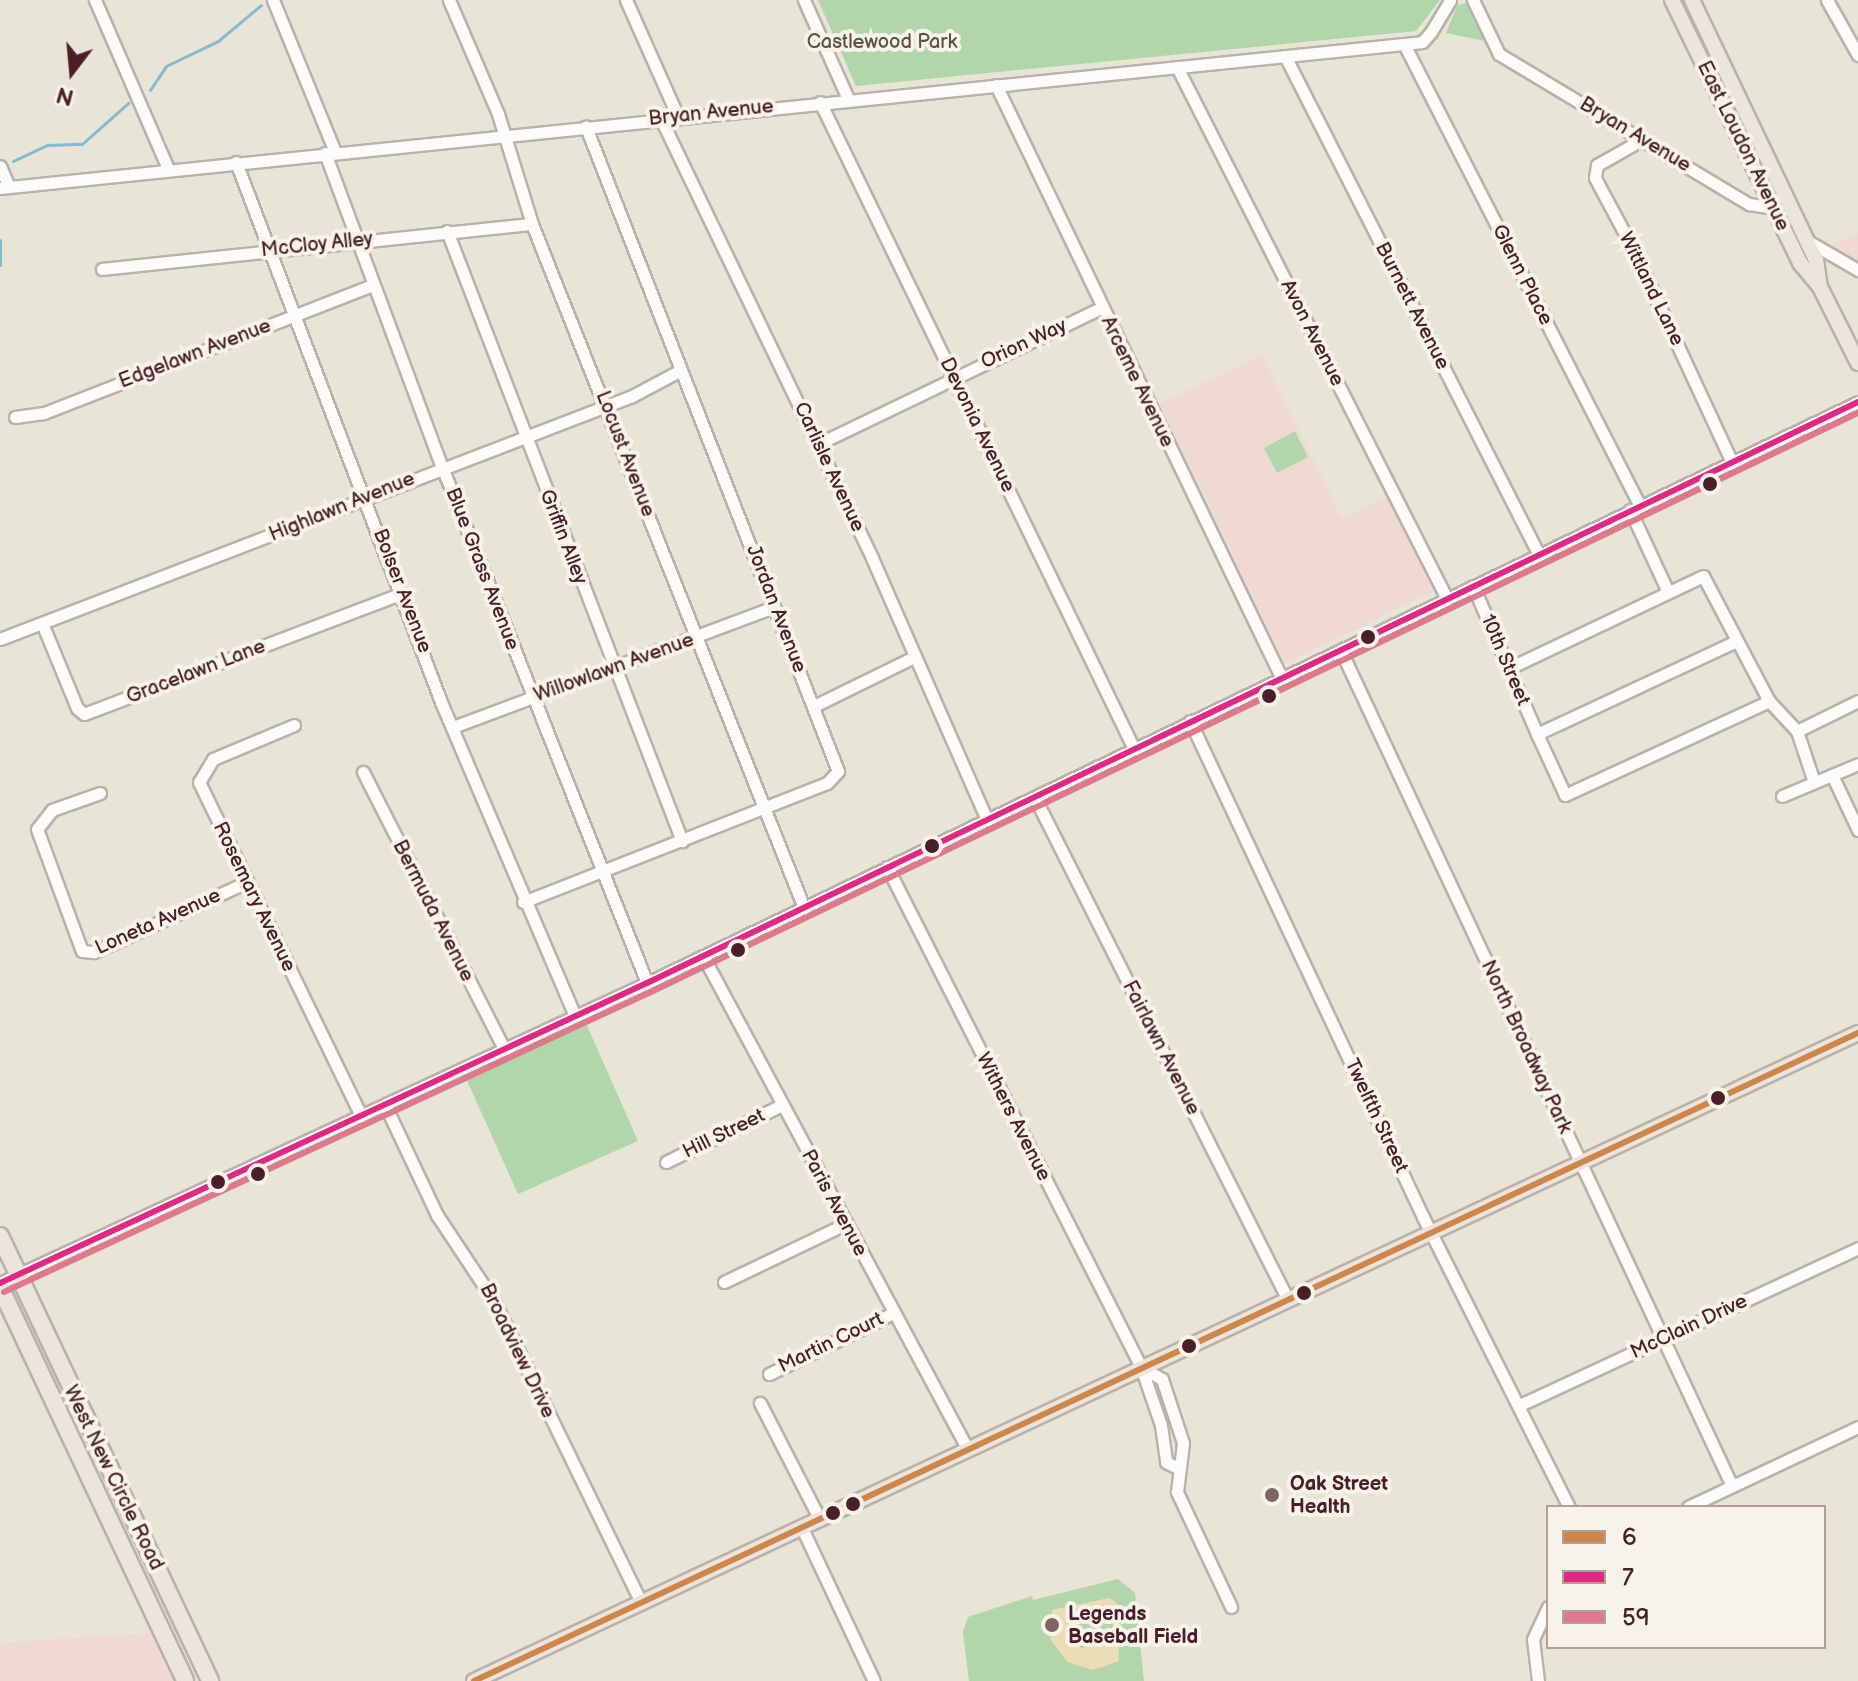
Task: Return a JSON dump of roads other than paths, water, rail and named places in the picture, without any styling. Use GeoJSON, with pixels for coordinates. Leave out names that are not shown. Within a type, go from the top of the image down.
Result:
{"type":"FeatureCollection","features":[{"type":"Feature","properties":{"kind":"highway","name":"West New Circle Road"},"geometry":{"type":"LineString","coordinates":[[0,1236],[210,1681]]}},
{"type":"Feature","properties":{"kind":"highway","name":"West New Circle Road"},"geometry":{"type":"LineString","coordinates":[[0,1285],[185,1681]]}},
{"type":"Feature","properties":{"kind":"main road","name":"East Loudon Avenue"},"geometry":{"type":"LineString","coordinates":[[1672,0],[1800,263],[1820,287]]}},
{"type":"Feature","properties":{"kind":"main road","name":"East Loudon Avenue"},"geometry":{"type":"LineString","coordinates":[[1692,0],[1806,240],[1820,287],[1858,363]]}},
{"type":"Feature","properties":{"kind":"main road"},"geometry":{"type":"LineString","coordinates":[[474,1681],[1858,1033]]}},
{"type":"Feature","properties":{"kind":"street"},"geometry":{"type":"LineString","coordinates":[[95,0],[168,169]]}},
{"type":"Feature","properties":{"kind":"street","name":"Blue Grass Avenue"},"geometry":{"type":"LineString","coordinates":[[273,0],[330,152],[373,285],[442,467],[647,983]]}},
{"type":"Feature","properties":{"kind":"street","name":"Locust Avenue"},"geometry":{"type":"LineString","coordinates":[[449,0],[504,135],[532,224],[607,406],[760,809],[804,908]]}},
{"type":"Feature","properties":{"kind":"street"},"geometry":{"type":"LineString","coordinates":[[626,0],[678,117]]}},
{"type":"Feature","properties":{"kind":"street"},"geometry":{"type":"LineString","coordinates":[[804,0],[848,99]]}},
{"type":"Feature","properties":{"kind":"street","name":"Bryan Avenue"},"geometry":{"type":"LineString","coordinates":[[4,187],[1422,42],[1450,0]]}},
{"type":"Feature","properties":{"kind":"street","name":"Bryan Avenue"},"geometry":{"type":"LineString","coordinates":[[1473,0],[1499,54],[1749,204],[1773,208]]}},
{"type":"Feature","properties":{"kind":"street"},"geometry":{"type":"LineString","coordinates":[[1827,0],[1857,56]]}},
{"type":"Feature","properties":{"kind":"street","name":"Glenn Place"},"geometry":{"type":"LineString","coordinates":[[1404,44],[1635,508],[1668,592]]}},
{"type":"Feature","properties":{"kind":"street"},"geometry":{"type":"LineString","coordinates":[[1701,59],[1717,50]]}},
{"type":"Feature","properties":{"kind":"street","name":"Burnett Avenue"},"geometry":{"type":"LineString","coordinates":[[1285,56],[1539,555]]}},
{"type":"Feature","properties":{"kind":"street","name":"Avon Avenue"},"geometry":{"type":"LineString","coordinates":[[1177,67],[1447,599]]}},
{"type":"Feature","properties":{"kind":"street","name":"Arceme Avenue"},"geometry":{"type":"LineString","coordinates":[[996,85],[1281,677]]}},
{"type":"Feature","properties":{"kind":"street","name":"Devonia Avenue"},"geometry":{"type":"LineString","coordinates":[[820,102],[1134,749]]}},
{"type":"Feature","properties":{"kind":"street","name":"Carlisle Avenue"},"geometry":{"type":"LineString","coordinates":[[661,119],[818,444],[987,820]]}},
{"type":"Feature","properties":{"kind":"street","name":"Jordan Avenue"},"geometry":{"type":"LineString","coordinates":[[523,902],[836,777],[836,760],[586,127]]}},
{"type":"Feature","properties":{"kind":"street","name":"Wittland Lane"},"geometry":{"type":"LineString","coordinates":[[1643,139],[1603,160],[1594,174],[1633,249],[1732,462]]}},
{"type":"Feature","properties":{"kind":"street","name":"Bolser Avenue"},"geometry":{"type":"LineString","coordinates":[[236,162],[453,727],[523,902],[575,1016]]}},
{"type":"Feature","properties":{"kind":"street"},"geometry":{"type":"LineString","coordinates":[[0,166],[4,187]]}},
{"type":"Feature","properties":{"kind":"street","name":"McCloy Alley"},"geometry":{"type":"LineString","coordinates":[[102,269],[532,224]]}},
{"type":"Feature","properties":{"kind":"street","name":"Griffin Alley"},"geometry":{"type":"LineString","coordinates":[[447,231],[682,841]]}},
{"type":"Feature","properties":{"kind":"street"},"geometry":{"type":"LineString","coordinates":[[1806,240],[1858,270]]}},
{"type":"Feature","properties":{"kind":"street","name":"Edgelawn Avenue"},"geometry":{"type":"LineString","coordinates":[[15,417],[44,413],[373,285]]}},
{"type":"Feature","properties":{"kind":"street","name":"Orion Way"},"geometry":{"type":"LineString","coordinates":[[818,444],[1101,308]]}},
{"type":"Feature","properties":{"kind":"street","name":"Highlawn Avenue"},"geometry":{"type":"LineString","coordinates":[[0,639],[607,406],[681,370]]}},
{"type":"Feature","properties":{"kind":"street"},"geometry":{"type":"LineString","coordinates":[[0,1285],[647,983],[1858,402]]}},
{"type":"Feature","properties":{"kind":"street"},"geometry":{"type":"LineString","coordinates":[[1509,668],[1703,576],[1769,701],[1797,731],[1814,782]]}},
{"type":"Feature","properties":{"kind":"street","name":"10th Street"},"geometry":{"type":"LineString","coordinates":[[1473,586],[1565,795],[1769,701]]}},
{"type":"Feature","properties":{"kind":"street","name":"Gracelawn Lane"},"geometry":{"type":"LineString","coordinates":[[42,623],[77,708],[84,714],[402,593]]}},
{"type":"Feature","properties":{"kind":"street","name":"Willowlawn Avenue"},"geometry":{"type":"LineString","coordinates":[[453,727],[774,607]]}},
{"type":"Feature","properties":{"kind":"street"},"geometry":{"type":"LineString","coordinates":[[1537,734],[1736,641]]}},
{"type":"Feature","properties":{"kind":"street","name":"North Broadway Park"},"geometry":{"type":"LineString","coordinates":[[1341,651],[1732,1486]]}},
{"type":"Feature","properties":{"kind":"street"},"geometry":{"type":"LineString","coordinates":[[814,706],[914,657]]}},
{"type":"Feature","properties":{"kind":"street"},"geometry":{"type":"LineString","coordinates":[[1797,731],[1858,701]]}},
{"type":"Feature","properties":{"kind":"street","name":"Twelfth Street"},"geometry":{"type":"LineString","coordinates":[[1190,721],[1433,1231],[1568,1505]]}},
{"type":"Feature","properties":{"kind":"street","name":"Rosemary Avenue"},"geometry":{"type":"LineString","coordinates":[[294,725],[213,759],[201,771],[199,782],[361,1116]]}},
{"type":"Feature","properties":{"kind":"street"},"geometry":{"type":"LineString","coordinates":[[1782,796],[1858,764]]}},
{"type":"Feature","properties":{"kind":"street","name":"Bermuda Avenue"},"geometry":{"type":"LineString","coordinates":[[363,772],[504,1049]]}},
{"type":"Feature","properties":{"kind":"street"},"geometry":{"type":"LineString","coordinates":[[1832,775],[1858,830]]}},
{"type":"Feature","properties":{"kind":"street","name":"Loneta Avenue"},"geometry":{"type":"LineString","coordinates":[[100,793],[52,810],[37,829],[82,951],[121,941],[247,882]]}},
{"type":"Feature","properties":{"kind":"street","name":"Fairlawn Avenue"},"geometry":{"type":"LineString","coordinates":[[1035,798],[1287,1298]]}},
{"type":"Feature","properties":{"kind":"street","name":"Withers Avenue"},"geometry":{"type":"LineString","coordinates":[[887,867],[1141,1367]]}},
{"type":"Feature","properties":{"kind":"street","name":"Paris Avenue"},"geometry":{"type":"LineString","coordinates":[[703,956],[967,1448]]}},
{"type":"Feature","properties":{"kind":"street","name":"Broadview Drive"},"geometry":{"type":"LineString","coordinates":[[385,1105],[437,1215],[494,1301],[641,1603]]}},
{"type":"Feature","properties":{"kind":"street","name":"Hill Street"},"geometry":{"type":"LineString","coordinates":[[666,1162],[782,1105]]}},
{"type":"Feature","properties":{"kind":"street"},"geometry":{"type":"LineString","coordinates":[[724,1282],[845,1224]]}},
{"type":"Feature","properties":{"kind":"street","name":"McClain Drive"},"geometry":{"type":"LineString","coordinates":[[1520,1405],[1858,1248]]}},
{"type":"Feature","properties":{"kind":"street","name":"Martin Court"},"geometry":{"type":"LineString","coordinates":[[769,1374],[893,1313]]}},
{"type":"Feature","properties":{"kind":"street"},"geometry":{"type":"LineString","coordinates":[[1141,1367],[1161,1425],[1166,1462],[1176,1467]]}},
{"type":"Feature","properties":{"kind":"street"},"geometry":{"type":"LineString","coordinates":[[1141,1367],[1162,1379],[1183,1443],[1176,1467],[1177,1492],[1231,1607]]}},
{"type":"Feature","properties":{"kind":"street"},"geometry":{"type":"LineString","coordinates":[[760,1403],[819,1518]]}},
{"type":"Feature","properties":{"kind":"street"},"geometry":{"type":"LineString","coordinates":[[1692,1505],[1858,1427]]}},
{"type":"Feature","properties":{"kind":"street"},"geometry":{"type":"LineString","coordinates":[[801,1526],[874,1681]]}},
{"type":"Feature","properties":{"kind":"street"},"geometry":{"type":"LineString","coordinates":[[1538,1681],[1533,1639],[1546,1611]]}},
{"type":"Feature","properties":{"kind":"waterway"},"geometry":{"type":"LineString","coordinates":[[150,90],[166,66],[218,41],[261,5]]}},
{"type":"Feature","properties":{"kind":"waterway"},"geometry":{"type":"LineString","coordinates":[[13,161],[48,145],[82,144],[128,103]]}},
{"type":"Feature","properties":{"kind":"waterway"},"geometry":{"type":"LineString","coordinates":[[0,240],[0,265]]}},
{"type":"Feature","properties":{"kind":"place","name":"Oak Street Health"},"geometry":{"type":"Point","coordinates":[1272,1495]}},
{"type":"Feature","properties":{"kind":"place","name":"Legends Baseball Field"},"geometry":{"type":"Point","coordinates":[1052,1625]}},
{"type":"Feature","properties":{"kind":"park label","name":"Castlewood Park"},"geometry":{"type":"Point","coordinates":[882,42]}}]}
